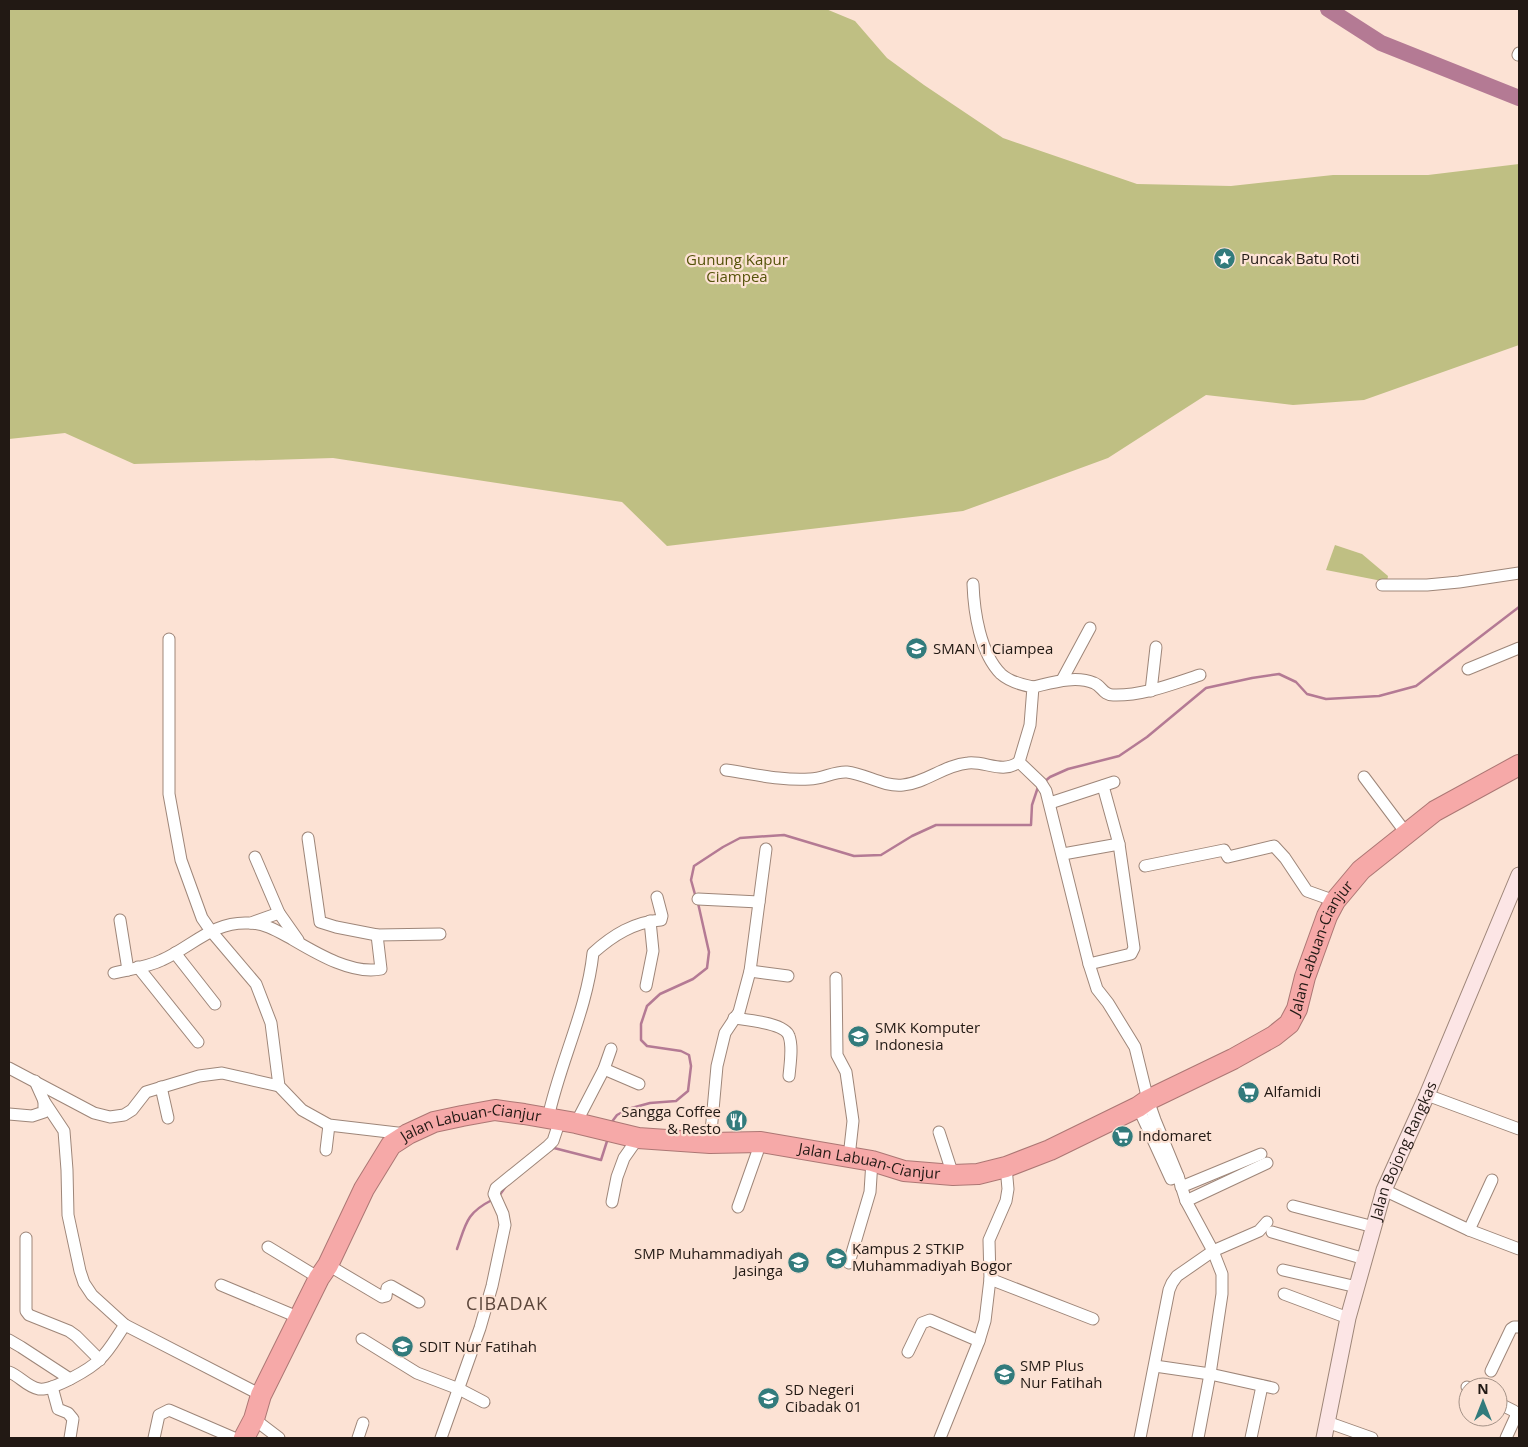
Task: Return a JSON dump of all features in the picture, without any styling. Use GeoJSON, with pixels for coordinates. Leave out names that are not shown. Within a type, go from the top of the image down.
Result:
{"type":"FeatureCollection","features":[{"type":"Feature","properties":{"kind":"highway","name":"Jalan Labuan-Cianjur"},"geometry":{"type":"LineString","coordinates":[[244,1438],[254,1419],[261,1395],[364,1189],[391,1146],[408,1134],[434,1122],[495,1110],[562,1120],[638,1138],[710,1143],[761,1142],[872,1161],[904,1171],[953,1175],[978,1174],[1006,1167],[1050,1150],[1216,1068],[1274,1036],[1289,1024],[1297,1009],[1305,977],[1327,916],[1335,901],[1360,870],[1435,811],[1519,765]]}},
{"type":"Feature","properties":{"kind":"main road","name":"Jalan Bojong Rangkas"},"geometry":{"type":"LineString","coordinates":[[1324,1438],[1348,1318],[1384,1190],[1427,1095],[1519,875]]}},
{"type":"Feature","properties":{"kind":"street"},"geometry":{"type":"LineString","coordinates":[[1382,585],[1451,583],[1519,573]]}},
{"type":"Feature","properties":{"kind":"street"},"geometry":{"type":"LineString","coordinates":[[972,584],[977,625],[986,648],[1001,674],[1012,680],[1033,687],[1062,680],[1090,682],[1098,685],[1106,694],[1114,695],[1151,690],[1200,675]]}},
{"type":"Feature","properties":{"kind":"street"},"geometry":{"type":"LineString","coordinates":[[1062,680],[1090,628]]}},
{"type":"Feature","properties":{"kind":"street"},"geometry":{"type":"LineString","coordinates":[[169,639],[169,794],[181,860],[202,918],[256,984],[271,1023],[279,1086]]}},
{"type":"Feature","properties":{"kind":"street"},"geometry":{"type":"LineString","coordinates":[[1151,690],[1156,647]]}},
{"type":"Feature","properties":{"kind":"street"},"geometry":{"type":"LineString","coordinates":[[1468,669],[1519,648]]}},
{"type":"Feature","properties":{"kind":"street"},"geometry":{"type":"LineString","coordinates":[[726,770],[802,780],[822,778],[847,772],[886,783],[902,785],[919,782],[959,764],[976,763],[1010,768],[1019,762],[1030,725],[1033,687]]}},
{"type":"Feature","properties":{"kind":"street"},"geometry":{"type":"LineString","coordinates":[[1019,762],[1043,786],[1050,802],[1089,964],[1097,989],[1108,1003],[1135,1047],[1143,1103],[1171,1179],[1180,1181],[1264,1158],[1186,1201]]}},
{"type":"Feature","properties":{"kind":"street"},"geometry":{"type":"LineString","coordinates":[[1364,777],[1406,833]]}},
{"type":"Feature","properties":{"kind":"street"},"geometry":{"type":"LineString","coordinates":[[1050,802],[1108,784],[1127,895],[1133,952],[1089,964]]}},
{"type":"Feature","properties":{"kind":"street"},"geometry":{"type":"LineString","coordinates":[[308,838],[320,922],[378,935],[440,934]]}},
{"type":"Feature","properties":{"kind":"street"},"geometry":{"type":"LineString","coordinates":[[1062,854],[1119,844]]}},
{"type":"Feature","properties":{"kind":"street"},"geometry":{"type":"LineString","coordinates":[[1145,866],[1224,850],[1228,857],[1274,846],[1286,858],[1307,891],[1335,901]]}},
{"type":"Feature","properties":{"kind":"street"},"geometry":{"type":"LineString","coordinates":[[710,1143],[717,1066],[725,1033],[738,1012],[750,971],[766,848]]}},
{"type":"Feature","properties":{"kind":"street"},"geometry":{"type":"LineString","coordinates":[[255,857],[279,913],[300,944]]}},
{"type":"Feature","properties":{"kind":"street"},"geometry":{"type":"LineString","coordinates":[[441,1438],[460,1389],[488,1305],[505,1225],[503,1214],[495,1198],[496,1188],[548,1146],[553,1140],[562,1120],[591,976],[593,953],[614,936],[639,924],[661,920],[657,897]]}},
{"type":"Feature","properties":{"kind":"street"},"geometry":{"type":"LineString","coordinates":[[698,899],[759,902]]}},
{"type":"Feature","properties":{"kind":"street"},"geometry":{"type":"LineString","coordinates":[[114,973],[162,960],[211,931],[230,923],[251,922],[279,913]]}},
{"type":"Feature","properties":{"kind":"street"},"geometry":{"type":"LineString","coordinates":[[120,920],[133,969],[198,1042]]}},
{"type":"Feature","properties":{"kind":"street"},"geometry":{"type":"LineString","coordinates":[[646,986],[653,951],[650,921]]}},
{"type":"Feature","properties":{"kind":"street"},"geometry":{"type":"LineString","coordinates":[[251,922],[272,928],[346,966],[364,971],[381,969],[378,935]]}},
{"type":"Feature","properties":{"kind":"street"},"geometry":{"type":"LineString","coordinates":[[175,953],[215,1004]]}},
{"type":"Feature","properties":{"kind":"street"},"geometry":{"type":"LineString","coordinates":[[750,971],[788,976]]}},
{"type":"Feature","properties":{"kind":"street"},"geometry":{"type":"LineString","coordinates":[[836,978],[837,1055],[846,1072],[853,1121],[849,1157]]}},
{"type":"Feature","properties":{"kind":"street"},"geometry":{"type":"LineString","coordinates":[[734,1018],[785,1029],[789,1035],[791,1046],[789,1076]]}},
{"type":"Feature","properties":{"kind":"street"},"geometry":{"type":"LineString","coordinates":[[562,1120],[604,1069],[611,1049]]}},
{"type":"Feature","properties":{"kind":"street"},"geometry":{"type":"LineString","coordinates":[[9,1068],[94,1113],[110,1117],[124,1115],[132,1110],[146,1092],[161,1086],[200,1076],[222,1073],[279,1086],[302,1110],[329,1124],[408,1134]]}},
{"type":"Feature","properties":{"kind":"street"},"geometry":{"type":"LineString","coordinates":[[604,1069],[639,1084]]}},
{"type":"Feature","properties":{"kind":"street"},"geometry":{"type":"LineString","coordinates":[[35,1081],[44,1100],[64,1131],[68,1214],[80,1271],[84,1283],[92,1295],[125,1325],[261,1395]]}},
{"type":"Feature","properties":{"kind":"street"},"geometry":{"type":"LineString","coordinates":[[161,1086],[168,1118]]}},
{"type":"Feature","properties":{"kind":"street"},"geometry":{"type":"LineString","coordinates":[[1427,1095],[1519,1129]]}},
{"type":"Feature","properties":{"kind":"street"},"geometry":{"type":"LineString","coordinates":[[9,1114],[32,1116],[44,1112],[44,1100]]}},
{"type":"Feature","properties":{"kind":"street"},"geometry":{"type":"LineString","coordinates":[[326,1150],[329,1124]]}},
{"type":"Feature","properties":{"kind":"street"},"geometry":{"type":"LineString","coordinates":[[940,1132],[953,1175]]}},
{"type":"Feature","properties":{"kind":"street"},"geometry":{"type":"LineString","coordinates":[[612,1202],[617,1177],[624,1158],[638,1138]]}},
{"type":"Feature","properties":{"kind":"street"},"geometry":{"type":"LineString","coordinates":[[738,1207],[761,1142]]}},
{"type":"Feature","properties":{"kind":"street"},"geometry":{"type":"LineString","coordinates":[[849,1263],[870,1192],[872,1161]]}},
{"type":"Feature","properties":{"kind":"street"},"geometry":{"type":"LineString","coordinates":[[940,1438],[979,1341],[987,1312],[990,1279],[989,1240],[1006,1201],[1008,1189],[1006,1167]]}},
{"type":"Feature","properties":{"kind":"street"},"geometry":{"type":"LineString","coordinates":[[1469,1230],[1492,1180]]}},
{"type":"Feature","properties":{"kind":"street"},"geometry":{"type":"LineString","coordinates":[[1180,1181],[1186,1201],[1213,1251],[1222,1274],[1223,1283],[1210,1374],[1198,1438]]}},
{"type":"Feature","properties":{"kind":"street"},"geometry":{"type":"LineString","coordinates":[[1384,1190],[1469,1230],[1519,1249]]}},
{"type":"Feature","properties":{"kind":"street"},"geometry":{"type":"LineString","coordinates":[[1293,1206],[1374,1227]]}},
{"type":"Feature","properties":{"kind":"street"},"geometry":{"type":"LineString","coordinates":[[1140,1438],[1169,1290],[1177,1276],[1213,1251],[1259,1230],[1270,1227],[1365,1260]]}},
{"type":"Feature","properties":{"kind":"street"},"geometry":{"type":"LineString","coordinates":[[26,1238],[26,1311],[29,1315],[60,1326],[76,1336],[100,1360]]}},
{"type":"Feature","properties":{"kind":"street"},"geometry":{"type":"LineString","coordinates":[[268,1247],[309,1270],[324,1272],[382,1297],[386,1296],[387,1288],[391,1286],[419,1302]]}},
{"type":"Feature","properties":{"kind":"street"},"geometry":{"type":"LineString","coordinates":[[1283,1270],[1357,1287]]}},
{"type":"Feature","properties":{"kind":"street"},"geometry":{"type":"LineString","coordinates":[[990,1279],[1093,1319]]}},
{"type":"Feature","properties":{"kind":"street"},"geometry":{"type":"LineString","coordinates":[[221,1285],[300,1318]]}},
{"type":"Feature","properties":{"kind":"street"},"geometry":{"type":"LineString","coordinates":[[1284,1294],[1348,1318]]}},
{"type":"Feature","properties":{"kind":"street"},"geometry":{"type":"LineString","coordinates":[[908,1352],[922,1323],[930,1320],[979,1341]]}},
{"type":"Feature","properties":{"kind":"street"},"geometry":{"type":"LineString","coordinates":[[9,1372],[17,1375],[32,1387],[41,1390],[52,1387],[70,1379],[100,1360],[125,1325]]}},
{"type":"Feature","properties":{"kind":"street"},"geometry":{"type":"LineString","coordinates":[[1491,1371],[1511,1329],[1519,1327]]}},
{"type":"Feature","properties":{"kind":"street"},"geometry":{"type":"LineString","coordinates":[[362,1339],[417,1372],[460,1389],[484,1402]]}},
{"type":"Feature","properties":{"kind":"street"},"geometry":{"type":"LineString","coordinates":[[9,1340],[70,1379]]}},
{"type":"Feature","properties":{"kind":"street"},"geometry":{"type":"LineString","coordinates":[[1155,1366],[1210,1374],[1267,1387],[1251,1438]]}},
{"type":"Feature","properties":{"kind":"street"},"geometry":{"type":"LineString","coordinates":[[52,1387],[58,1409],[68,1413],[73,1419],[70,1438]]}},
{"type":"Feature","properties":{"kind":"street"},"geometry":{"type":"LineString","coordinates":[[1506,1438],[1516,1416],[1514,1411],[1508,1408]]}},
{"type":"Feature","properties":{"kind":"street"},"geometry":{"type":"LineString","coordinates":[[154,1438],[159,1415],[169,1410],[234,1438]]}},
{"type":"Feature","properties":{"kind":"street"},"geometry":{"type":"LineString","coordinates":[[254,1419],[279,1438]]}},
{"type":"Feature","properties":{"kind":"street"},"geometry":{"type":"LineString","coordinates":[[1327,1422],[1356,1436],[1372,1438]]}},
{"type":"Feature","properties":{"kind":"street"},"geometry":{"type":"LineString","coordinates":[[358,1438],[363,1423]]}},
{"type":"Feature","properties":{"kind":"green space","name":"Gunung Kapur Ciampea"},"geometry":{"type":"Polygon","coordinates":[[[9,9],[826,9],[855,21],[887,58],[1003,138],[1137,184],[1231,186],[1333,175],[1428,175],[1519,164],[1519,345],[1364,400],[1293,405],[1206,395],[1108,458],[963,511],[667,546],[622,502],[333,458],[134,464],[65,433],[9,439],[9,9]]]}},
{"type":"Feature","properties":{"kind":"green space"},"geometry":{"type":"Polygon","coordinates":[[[1335,545],[1362,554],[1388,576],[1387,582],[1326,570],[1335,545]]]}},
{"type":"Feature","properties":{"kind":"waterway"},"geometry":{"type":"LineString","coordinates":[[1328,9],[1381,43],[1519,98]]}},
{"type":"Feature","properties":{"kind":"waterway"},"geometry":{"type":"LineString","coordinates":[[1044,782],[1050,777],[1068,769],[1119,756],[1147,737],[1206,688],[1279,674],[1296,682],[1307,694],[1326,699],[1379,696],[1416,686],[1519,607]]}},
{"type":"Feature","properties":{"kind":"waterway"},"geometry":{"type":"LineString","coordinates":[[696,898],[691,880],[694,866],[740,838],[784,835],[854,856],[881,855],[912,836],[936,825],[1031,825],[1032,805],[1038,787]]}},
{"type":"Feature","properties":{"kind":"waterway"},"geometry":{"type":"LineString","coordinates":[[611,1123],[617,1115],[628,1109],[650,1103],[676,1101],[688,1091],[691,1066],[689,1055],[681,1051],[647,1046],[641,1040],[641,1024],[647,1006],[660,994],[693,979],[707,968],[709,952],[698,903]]}},
{"type":"Feature","properties":{"kind":"waterway"},"geometry":{"type":"LineString","coordinates":[[551,1150],[554,1148],[601,1160],[608,1138]]}},
{"type":"Feature","properties":{"kind":"waterway"},"geometry":{"type":"LineString","coordinates":[[499,1196],[506,1186]]}},
{"type":"Feature","properties":{"kind":"waterway"},"geometry":{"type":"LineString","coordinates":[[457,1249],[468,1220],[477,1210],[492,1200]]}},
{"type":"Feature","properties":{"kind":"place","name":"Puncak Batu Roti"},"geometry":{"type":"Point","coordinates":[1225,259]}},
{"type":"Feature","properties":{"kind":"place","name":"SMAN 1 Ciampea"},"geometry":{"type":"Point","coordinates":[917,649]}},
{"type":"Feature","properties":{"kind":"place","name":"SMK Komputer Indonesia"},"geometry":{"type":"Point","coordinates":[859,1037]}},
{"type":"Feature","properties":{"kind":"place","name":"Alfamidi"},"geometry":{"type":"Point","coordinates":[1248,1092]}},
{"type":"Feature","properties":{"kind":"place","name":"Sangga Coffee & Resto"},"geometry":{"type":"Point","coordinates":[737,1121]}},
{"type":"Feature","properties":{"kind":"place","name":"Indomaret"},"geometry":{"type":"Point","coordinates":[1122,1136]}},
{"type":"Feature","properties":{"kind":"place","name":"Kampus 2 STKIP Muhammadiyah Bogor"},"geometry":{"type":"Point","coordinates":[836,1258]}},
{"type":"Feature","properties":{"kind":"place","name":"SMP Muhammadiyah Jasinga"},"geometry":{"type":"Point","coordinates":[799,1263]}},
{"type":"Feature","properties":{"kind":"place","name":"SDIT Nur Fatihah"},"geometry":{"type":"Point","coordinates":[403,1347]}},
{"type":"Feature","properties":{"kind":"place","name":"SMP Plus Nur Fatihah"},"geometry":{"type":"Point","coordinates":[1004,1375]}},
{"type":"Feature","properties":{"kind":"place","name":"SD Negeri Cibadak 01"},"geometry":{"type":"Point","coordinates":[769,1399]}},
{"type":"Feature","properties":{"kind":"district","name":"CIBADAK"},"geometry":{"type":"Point","coordinates":[507,1304]}}]}
